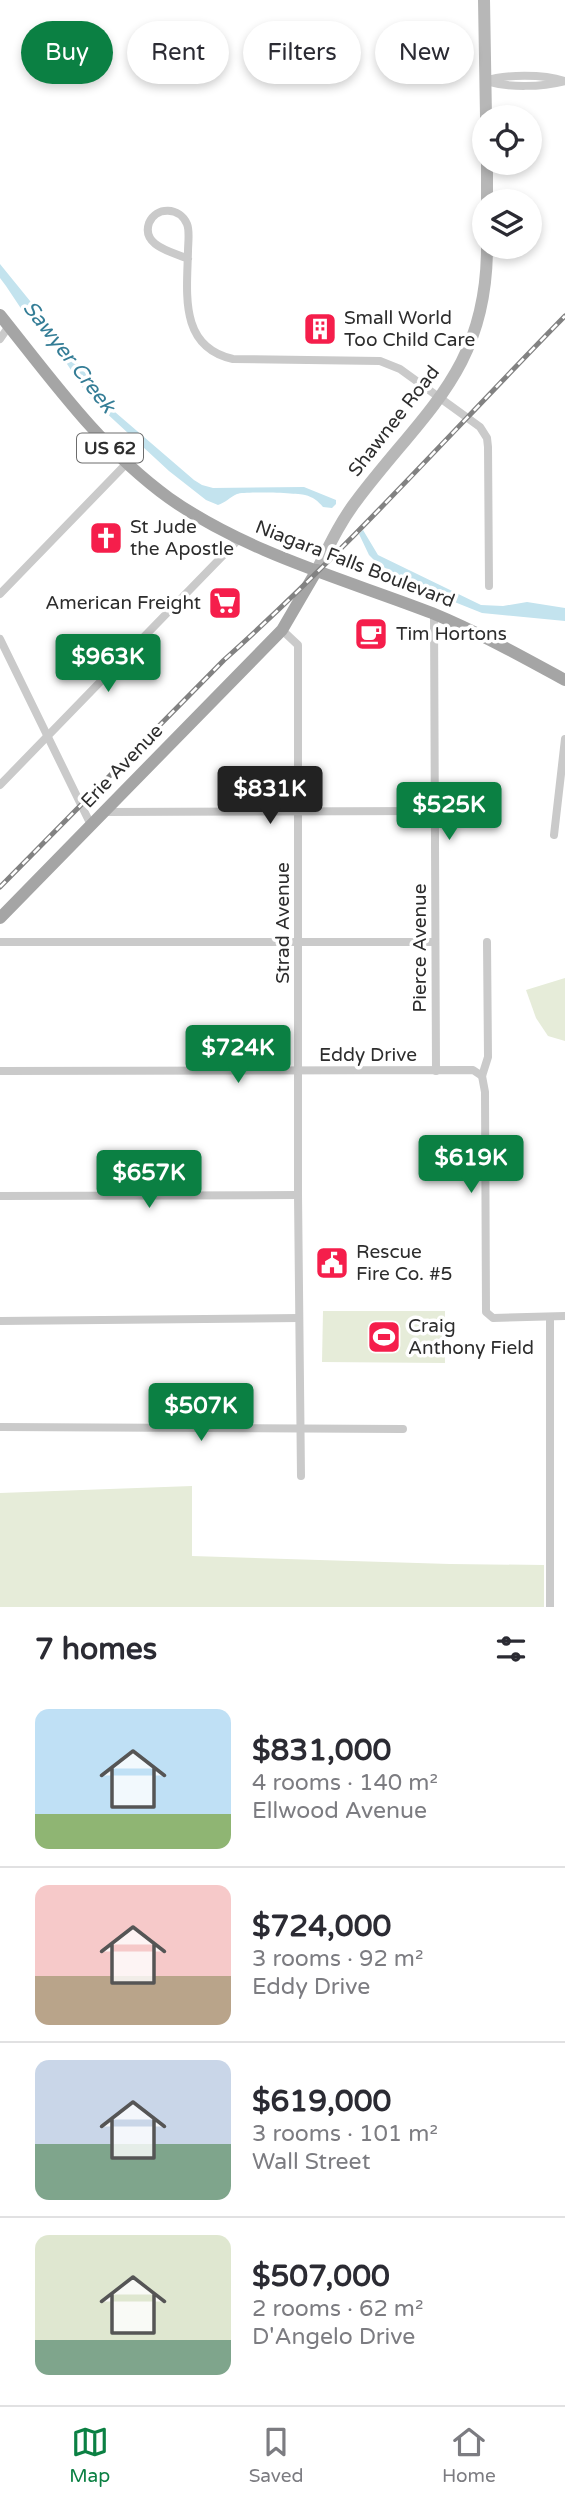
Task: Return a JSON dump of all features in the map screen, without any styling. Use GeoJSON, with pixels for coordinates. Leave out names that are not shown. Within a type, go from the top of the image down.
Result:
{"type":"FeatureCollection","features":[{"type":"Feature","properties":{"kind":"main road"},"geometry":{"type":"LineString","coordinates":[[484,0],[486,105]]}},
{"type":"Feature","properties":{"kind":"main road","name":"Shawnee Road"},"geometry":{"type":"LineString","coordinates":[[317,570],[334,535],[356,501],[454,378],[472,340],[482,302],[486,259]]}},
{"type":"Feature","properties":{"kind":"main road","name":"Niagara Falls Boulevard"},"geometry":{"type":"LineString","coordinates":[[0,315],[92,429],[126,464],[170,498],[239,539],[434,614],[489,639],[565,680]]}},
{"type":"Feature","properties":{"kind":"main road","name":"Erie Avenue"},"geometry":{"type":"LineString","coordinates":[[0,918],[282,630],[317,570]]}},
{"type":"Feature","properties":{"kind":"street"},"geometry":{"type":"LineString","coordinates":[[485,81],[498,77],[554,77],[564,81]]}},
{"type":"Feature","properties":{"kind":"street"},"geometry":{"type":"LineString","coordinates":[[188,259],[160,248],[151,240],[148,232],[150,221],[156,214],[166,209],[177,212],[187,223],[188,259],[189,314],[192,327],[202,343],[216,354],[233,359],[380,361],[400,369],[480,426],[487,438],[489,586]]}},
{"type":"Feature","properties":{"kind":"street"},"geometry":{"type":"LineString","coordinates":[[0,339],[9,326]]}},
{"type":"Feature","properties":{"kind":"street"},"geometry":{"type":"LineString","coordinates":[[0,594],[126,464]]}},
{"type":"Feature","properties":{"kind":"street"},"geometry":{"type":"LineString","coordinates":[[0,785],[239,539]]}},
{"type":"Feature","properties":{"kind":"street","name":"Pierce Avenue"},"geometry":{"type":"LineString","coordinates":[[434,614],[436,1071]]}},
{"type":"Feature","properties":{"kind":"street","name":"Strad Avenue"},"geometry":{"type":"LineString","coordinates":[[282,630],[298,645],[301,1476]]}},
{"type":"Feature","properties":{"kind":"street"},"geometry":{"type":"LineString","coordinates":[[0,639],[91,825]]}},
{"type":"Feature","properties":{"kind":"street"},"geometry":{"type":"LineString","coordinates":[[554,835],[565,739]]}},
{"type":"Feature","properties":{"kind":"street"},"geometry":{"type":"LineString","coordinates":[[104,812],[435,811]]}},
{"type":"Feature","properties":{"kind":"street"},"geometry":{"type":"LineString","coordinates":[[0,942],[435,942]]}},
{"type":"Feature","properties":{"kind":"street"},"geometry":{"type":"LineString","coordinates":[[487,942],[488,1057],[482,1076],[485,1092],[486,1312],[493,1318],[565,1316]]}},
{"type":"Feature","properties":{"kind":"street","name":"Eddy Drive"},"geometry":{"type":"LineString","coordinates":[[0,1071],[473,1070],[482,1076]]}},
{"type":"Feature","properties":{"kind":"street"},"geometry":{"type":"LineString","coordinates":[[0,1196],[298,1195]]}},
{"type":"Feature","properties":{"kind":"street"},"geometry":{"type":"LineString","coordinates":[[550,1317],[550,1607]]}},
{"type":"Feature","properties":{"kind":"street"},"geometry":{"type":"LineString","coordinates":[[0,1321],[299,1318]]}},
{"type":"Feature","properties":{"kind":"street"},"geometry":{"type":"LineString","coordinates":[[0,1427],[403,1429]]}},
{"type":"Feature","properties":{"kind":"green space"},"geometry":{"type":"Polygon","coordinates":[[[565,978],[565,1041],[548,1036],[536,1018],[526,990],[565,978]]]}},
{"type":"Feature","properties":{"kind":"green space","name":"Craig Anthony Field"},"geometry":{"type":"Polygon","coordinates":[[[323,1311],[445,1311],[445,1363],[322,1362],[323,1311]]]}},
{"type":"Feature","properties":{"kind":"green space"},"geometry":{"type":"Polygon","coordinates":[[[192,1486],[192,1556],[544,1565],[544,1607],[0,1607],[0,1493],[192,1486]]]}},
{"type":"Feature","properties":{"kind":"water","name":"Sawyer Creek"},"geometry":{"type":"Polygon","coordinates":[[[0,264],[69,349],[108,406],[194,480],[213,488],[304,487],[336,500],[336,504],[332,508],[323,507],[305,495],[271,493],[237,494],[218,505],[206,500],[169,471],[89,397],[65,361],[24,313],[0,278],[0,264]]]}},
{"type":"Feature","properties":{"kind":"water"},"geometry":{"type":"Polygon","coordinates":[[[363,530],[378,555],[481,605],[503,606],[527,602],[565,608],[565,621],[482,613],[422,589],[378,564],[369,555],[359,534],[363,530]]]}},
{"type":"Feature","properties":{"kind":"railway"},"geometry":{"type":"LineString","coordinates":[[0,887],[224,660],[355,534],[565,316]]}},
{"type":"Feature","properties":{"kind":"place","name":"Small World Too Child Care"},"geometry":{"type":"Point","coordinates":[320,329]}},
{"type":"Feature","properties":{"kind":"place","name":"St Jude the Apostle"},"geometry":{"type":"Point","coordinates":[106,538]}},
{"type":"Feature","properties":{"kind":"place","name":"American Freight"},"geometry":{"type":"Point","coordinates":[225,603]}},
{"type":"Feature","properties":{"kind":"place","name":"Tim Hortons"},"geometry":{"type":"Point","coordinates":[371,634]}},
{"type":"Feature","properties":{"kind":"place","name":"Rescue Fire Co. #5"},"geometry":{"type":"Point","coordinates":[332,1263]}},
{"type":"Feature","properties":{"kind":"place","name":"Craig Anthony Field"},"geometry":{"type":"Point","coordinates":[384,1337]}}]}
